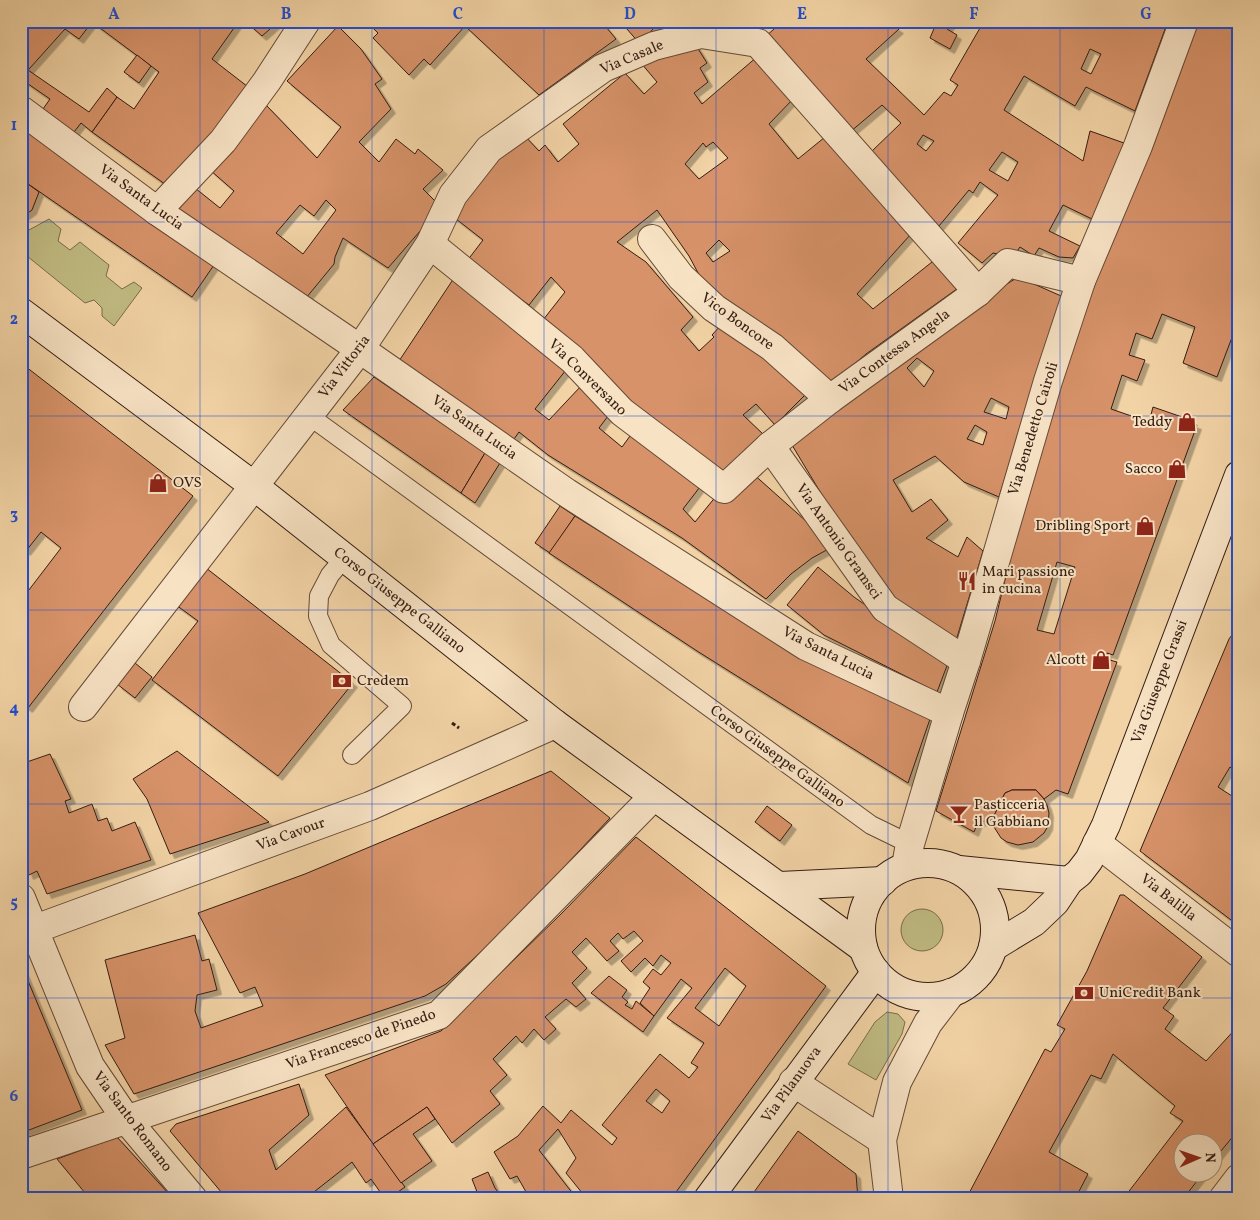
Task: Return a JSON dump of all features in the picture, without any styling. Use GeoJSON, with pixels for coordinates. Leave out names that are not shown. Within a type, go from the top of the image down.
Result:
{"type":"FeatureCollection","features":[{"type":"Feature","properties":{"kind":"street"},"geometry":{"type":"LineString","coordinates":[[157,211],[223,141],[267,81],[306,21]]}},
{"type":"Feature","properties":{"kind":"street","name":"Via Benedetto Cairoli"},"geometry":{"type":"LineString","coordinates":[[908,855],[1045,390],[1082,281],[1138,146],[1184,21]]}},
{"type":"Feature","properties":{"kind":"street","name":"Via Casale"},"geometry":{"type":"LineString","coordinates":[[430,244],[453,195],[489,149],[603,68],[654,46],[700,34],[758,43],[978,292]]}},
{"type":"Feature","properties":{"kind":"street","name":"Via Santa Lucia"},"geometry":{"type":"LineString","coordinates":[[21,110],[157,211],[567,493],[806,646],[949,713]]}},
{"type":"Feature","properties":{"kind":"street","name":"Vico Boncore"},"geometry":{"type":"LineString","coordinates":[[652,239],[681,277],[714,308],[772,347],[830,398]]}},
{"type":"Feature","properties":{"kind":"street","name":"Via Vittoria"},"geometry":{"type":"LineString","coordinates":[[83,707],[360,349],[430,244]]}},
{"type":"Feature","properties":{"kind":"street","name":"Via Conversano"},"geometry":{"type":"LineString","coordinates":[[430,244],[572,359],[622,412],[724,489]]}},
{"type":"Feature","properties":{"kind":"street","name":"Via Contessa Angela"},"geometry":{"type":"LineString","coordinates":[[724,489],[770,446],[830,398],[978,292],[1008,263],[1082,281]]}},
{"type":"Feature","properties":{"kind":"street","name":"Corso Giuseppe Galliano"},"geometry":{"type":"LineString","coordinates":[[21,312],[254,486],[555,724],[780,886],[870,960]]}},
{"type":"Feature","properties":{"kind":"street","name":"Via Antonio Gramsci"},"geometry":{"type":"LineString","coordinates":[[770,446],[885,608],[966,661]]}},
{"type":"Feature","properties":{"kind":"street","name":"Via Giuseppe Grassi"},"geometry":{"type":"LineString","coordinates":[[993,947],[1034,922],[1055,902],[1069,881],[1079,873],[1089,860],[1106,825],[1239,475]]}},
{"type":"Feature","properties":{"kind":"street","name":"Via Cavour"},"geometry":{"type":"LineString","coordinates":[[28,931],[370,806],[555,724]]}},
{"type":"Feature","properties":{"kind":"street","name":"Via Francesco de Pinedo"},"geometry":{"type":"LineString","coordinates":[[21,1155],[439,1015],[654,796]]}},
{"type":"Feature","properties":{"kind":"street","name":"Via Balilla"},"geometry":{"type":"LineString","coordinates":[[1097,843],[1239,954]]}},
{"type":"Feature","properties":{"kind":"street"},"geometry":{"type":"LineString","coordinates":[[959,870],[977,884],[990,902],[995,925],[993,947],[984,967],[970,982],[951,993],[931,997],[910,995],[891,986],[870,960],[861,930],[864,912],[871,895],[908,855],[924,862],[942,864],[959,870],[1069,881]]}},
{"type":"Feature","properties":{"kind":"street"},"geometry":{"type":"LineString","coordinates":[[780,886],[882,881]]}},
{"type":"Feature","properties":{"kind":"street","name":"Via Santo Romano"},"geometry":{"type":"LineString","coordinates":[[21,898],[28,931],[90,1066],[126,1119],[192,1199]]}},
{"type":"Feature","properties":{"kind":"street","name":"Via Pilanuova"},"geometry":{"type":"LineString","coordinates":[[708,1199],[793,1082],[870,960]]}},
{"type":"Feature","properties":{"kind":"street"},"geometry":{"type":"LineString","coordinates":[[889,1199],[882,1140],[897,1082],[928,1023],[951,993]]}},
{"type":"Feature","properties":{"kind":"street"},"geometry":{"type":"LineString","coordinates":[[793,1082],[882,1140]]}},
{"type":"Feature","properties":{"kind":"street"},"geometry":{"type":"LineString","coordinates":[[1223,1199],[1239,1178]]}},
{"type":"Feature","properties":{"kind":"lane","name":"Corso Giuseppe Galliano"},"geometry":{"type":"LineString","coordinates":[[308,415],[872,826],[908,855]]}},
{"type":"Feature","properties":{"kind":"lane"},"geometry":{"type":"LineString","coordinates":[[344,557],[330,575],[319,596],[318,616],[331,645],[402,706],[352,754]]}},
{"type":"Feature","properties":{"kind":"shaded area"},"geometry":{"type":"Polygon","coordinates":[[[49,219],[61,229],[58,241],[70,250],[80,242],[109,265],[106,276],[122,289],[134,282],[142,288],[114,326],[102,316],[102,308],[94,300],[85,303],[27,256],[27,248],[21,244],[21,230],[29,230],[49,219]]]}},
{"type":"Feature","properties":{"kind":"shaded area"},"geometry":{"type":"Polygon","coordinates":[[[926,909],[934,912],[940,918],[943,930],[940,942],[934,948],[918,951],[910,948],[904,942],[901,926],[904,918],[910,912],[926,909]]]}},
{"type":"Feature","properties":{"kind":"shaded area"},"geometry":{"type":"Polygon","coordinates":[[[887,1012],[898,1014],[905,1022],[902,1034],[876,1080],[848,1064],[875,1022],[887,1012]]]}},
{"type":"Feature","properties":{"kind":"building"},"geometry":{"type":"Polygon","coordinates":[[[21,21],[239,21],[212,59],[252,90],[169,187],[92,132],[117,97],[134,109],[159,72],[92,22],[79,39],[65,29],[21,78],[21,21]]]}},
{"type":"Feature","properties":{"kind":"building"},"geometry":{"type":"Polygon","coordinates":[[[245,21],[279,21],[262,36],[245,21]]]}},
{"type":"Feature","properties":{"kind":"building"},"geometry":{"type":"Polygon","coordinates":[[[366,21],[577,21],[584,28],[594,21],[601,21],[616,39],[539,95],[465,26],[430,65],[424,59],[409,75],[373,38],[378,33],[366,21]]]}},
{"type":"Feature","properties":{"kind":"building"},"geometry":{"type":"Polygon","coordinates":[[[620,21],[660,21],[640,44],[620,21]]]}},
{"type":"Feature","properties":{"kind":"building"},"geometry":{"type":"Polygon","coordinates":[[[783,21],[887,21],[899,29],[866,59],[924,115],[944,92],[951,96],[958,85],[950,80],[984,21],[1005,21],[1013,27],[1015,21],[1168,21],[1135,111],[1086,87],[1075,106],[1024,76],[1004,110],[1083,161],[1090,131],[1124,143],[1107,188],[1092,219],[1063,205],[1049,231],[1080,246],[1073,258],[1059,257],[1039,248],[1034,256],[1020,247],[1013,257],[993,253],[982,263],[958,243],[998,195],[980,182],[973,193],[969,190],[939,226],[907,197],[871,152],[901,123],[882,105],[850,132],[765,37],[783,21]],[[1090,49],[1081,69],[1091,74],[1101,54],[1090,49]],[[923,135],[917,144],[926,151],[934,141],[923,135]],[[1002,152],[989,170],[1008,181],[1018,162],[1002,152]]]}},
{"type":"Feature","properties":{"kind":"building"},"geometry":{"type":"Polygon","coordinates":[[[932,21],[952,21],[947,29],[957,35],[950,49],[930,38],[936,24],[932,21]]]}},
{"type":"Feature","properties":{"kind":"building"},"geometry":{"type":"Polygon","coordinates":[[[1196,21],[1239,21],[1239,319],[1217,377],[1183,363],[1195,327],[1162,314],[1152,339],[1136,333],[1129,355],[1145,360],[1137,381],[1122,375],[1111,409],[1149,422],[1153,407],[1182,417],[1180,419],[1197,425],[1113,655],[1107,653],[1106,659],[1117,662],[1068,794],[1056,790],[1044,799],[1036,790],[1012,790],[1005,793],[992,820],[978,822],[974,832],[936,811],[995,621],[1029,481],[1106,247],[1196,21]],[[1057,562],[1037,630],[1054,634],[1075,567],[1057,562]]]}},
{"type":"Feature","properties":{"kind":"building"},"geometry":{"type":"Polygon","coordinates":[[[338,26],[361,49],[382,79],[375,84],[391,109],[359,142],[379,162],[396,139],[415,154],[418,149],[443,170],[423,189],[441,207],[388,268],[343,238],[334,264],[306,298],[179,209],[195,188],[220,208],[234,191],[210,170],[266,105],[317,158],[341,127],[287,81],[338,26]],[[326,200],[314,216],[300,205],[276,233],[303,254],[336,210],[326,200]]]}},
{"type":"Feature","properties":{"kind":"building"},"geometry":{"type":"Polygon","coordinates":[[[695,44],[707,63],[700,68],[708,82],[694,93],[702,104],[758,56],[794,98],[769,124],[798,159],[825,137],[911,234],[857,294],[873,309],[937,258],[961,286],[866,354],[830,385],[705,286],[689,256],[657,210],[617,242],[646,262],[693,317],[681,330],[699,351],[714,337],[712,335],[721,325],[766,355],[805,395],[775,425],[756,404],[743,415],[765,436],[720,475],[625,406],[543,320],[565,292],[551,277],[529,305],[467,261],[483,240],[451,215],[502,152],[523,134],[539,151],[545,145],[558,162],[579,144],[563,124],[625,73],[644,94],[657,82],[641,63],[695,44]],[[713,142],[706,147],[703,143],[685,164],[699,179],[728,158],[713,142]],[[719,240],[706,253],[713,262],[730,251],[719,240]]]}},
{"type":"Feature","properties":{"kind":"building"},"geometry":{"type":"Polygon","coordinates":[[[137,55],[151,66],[139,83],[124,72],[137,55]]]}},
{"type":"Feature","properties":{"kind":"building"},"geometry":{"type":"Polygon","coordinates":[[[28,70],[89,112],[107,88],[117,97],[92,132],[81,123],[61,149],[31,126],[50,99],[21,79],[28,70]]]}},
{"type":"Feature","properties":{"kind":"building"},"geometry":{"type":"Polygon","coordinates":[[[21,119],[214,265],[192,297],[21,179],[21,119]]]}},
{"type":"Feature","properties":{"kind":"building"},"geometry":{"type":"Polygon","coordinates":[[[21,179],[39,192],[32,210],[21,218],[21,179]]]}},
{"type":"Feature","properties":{"kind":"building"},"geometry":{"type":"Polygon","coordinates":[[[1018,277],[1068,299],[1036,379],[999,497],[964,482],[935,456],[893,480],[912,512],[931,499],[948,520],[926,538],[958,557],[967,537],[983,551],[955,644],[897,608],[870,575],[789,440],[948,321],[1018,277]],[[917,358],[907,368],[924,387],[934,371],[917,358]],[[991,398],[984,412],[1006,419],[1009,407],[991,398]],[[975,425],[967,439],[983,445],[987,432],[975,425]]]}},
{"type":"Feature","properties":{"kind":"building"},"geometry":{"type":"Polygon","coordinates":[[[454,278],[566,370],[535,409],[549,420],[582,385],[611,412],[599,428],[622,447],[630,436],[628,433],[703,483],[683,509],[695,522],[717,495],[726,503],[751,472],[834,546],[812,558],[791,574],[766,599],[682,538],[548,455],[519,432],[514,439],[399,361],[454,278]]]}},
{"type":"Feature","properties":{"kind":"building"},"geometry":{"type":"Polygon","coordinates":[[[21,363],[193,496],[28,708],[21,703],[21,598],[61,548],[41,532],[26,551],[21,547],[21,363]]]}},
{"type":"Feature","properties":{"kind":"building"},"geometry":{"type":"Polygon","coordinates":[[[374,377],[485,453],[461,493],[343,410],[374,377]]]}},
{"type":"Feature","properties":{"kind":"building"},"geometry":{"type":"Polygon","coordinates":[[[485,453],[500,463],[475,503],[461,493],[485,453]]]}},
{"type":"Feature","properties":{"kind":"building"},"geometry":{"type":"Polygon","coordinates":[[[560,506],[575,516],[550,553],[535,543],[560,506]]]}},
{"type":"Feature","properties":{"kind":"building"},"geometry":{"type":"Polygon","coordinates":[[[575,516],[726,610],[930,719],[908,783],[697,651],[549,553],[575,516]]]}},
{"type":"Feature","properties":{"kind":"building"},"geometry":{"type":"Polygon","coordinates":[[[201,564],[353,683],[278,776],[152,680],[198,621],[172,602],[201,564]]]}},
{"type":"Feature","properties":{"kind":"building"},"geometry":{"type":"Polygon","coordinates":[[[818,567],[854,597],[948,663],[937,692],[824,635],[787,605],[818,567]]]}},
{"type":"Feature","properties":{"kind":"building"},"geometry":{"type":"Polygon","coordinates":[[[1239,625],[1239,773],[1230,767],[1218,787],[1232,796],[1239,785],[1239,926],[1140,851],[1229,639],[1239,625]]]}},
{"type":"Feature","properties":{"kind":"building"},"geometry":{"type":"Polygon","coordinates":[[[135,663],[152,677],[135,698],[117,684],[135,663]]]}},
{"type":"Feature","properties":{"kind":"building"},"geometry":{"type":"Polygon","coordinates":[[[177,751],[269,822],[170,854],[147,799],[133,779],[177,751]]]}},
{"type":"Feature","properties":{"kind":"building"},"geometry":{"type":"Polygon","coordinates":[[[50,754],[71,799],[65,801],[69,813],[92,804],[98,821],[107,818],[112,831],[135,822],[151,860],[47,894],[37,871],[29,875],[21,854],[21,764],[50,754]]]}},
{"type":"Feature","properties":{"kind":"building"},"geometry":{"type":"Polygon","coordinates":[[[551,771],[610,818],[508,927],[446,984],[425,996],[134,1094],[105,1045],[125,1038],[105,960],[195,935],[202,961],[209,959],[217,990],[197,995],[195,1011],[201,1028],[263,1006],[255,987],[240,993],[198,913],[305,874],[551,771]]]}},
{"type":"Feature","properties":{"kind":"building"},"geometry":{"type":"Polygon","coordinates":[[[1012,790],[1036,790],[1047,805],[1049,813],[1048,826],[1044,833],[1033,842],[1018,845],[1007,842],[1001,838],[994,827],[992,820],[1002,799],[1005,793],[1012,790]]]}},
{"type":"Feature","properties":{"kind":"building"},"geometry":{"type":"Polygon","coordinates":[[[767,806],[792,825],[780,841],[755,822],[767,806]]]}},
{"type":"Feature","properties":{"kind":"building"},"geometry":{"type":"Polygon","coordinates":[[[636,837],[826,986],[671,1199],[587,1199],[566,1173],[576,1158],[558,1129],[539,1150],[577,1199],[546,1199],[541,1193],[535,1199],[530,1199],[517,1176],[510,1179],[494,1152],[518,1136],[543,1106],[561,1123],[571,1110],[612,1145],[617,1138],[602,1125],[660,1054],[689,1078],[698,1067],[691,1063],[704,1043],[667,1018],[692,988],[681,979],[654,1016],[640,1003],[650,988],[643,982],[653,969],[661,975],[671,963],[661,955],[653,966],[645,958],[631,972],[621,961],[643,941],[634,931],[623,939],[618,933],[610,941],[619,951],[607,961],[586,938],[572,952],[587,968],[572,983],[586,999],[576,1007],[566,999],[545,1017],[556,1029],[544,1040],[534,1029],[522,1043],[516,1036],[493,1059],[507,1075],[490,1091],[500,1104],[452,1143],[427,1107],[373,1144],[325,1075],[441,1031],[562,913],[636,837]],[[725,968],[695,1008],[719,1026],[746,986],[725,968]],[[656,1089],[646,1101],[662,1113],[670,1101],[656,1089]]]}},
{"type":"Feature","properties":{"kind":"building"},"geometry":{"type":"Polygon","coordinates":[[[1120,895],[1124,895],[1202,957],[1163,1008],[1174,1016],[1165,1029],[1206,1061],[1239,1025],[1239,1129],[1222,1150],[1222,1132],[1175,1132],[1183,1121],[1170,1113],[1175,1106],[1113,1054],[1101,1079],[1091,1075],[1049,1152],[1088,1174],[1075,1199],[966,1199],[1045,1049],[1051,1052],[1065,1029],[1057,1025],[1087,971],[1120,895]]]}},
{"type":"Feature","properties":{"kind":"building"},"geometry":{"type":"Polygon","coordinates":[[[21,964],[82,1110],[21,1133],[21,964]]]}},
{"type":"Feature","properties":{"kind":"building"},"geometry":{"type":"Polygon","coordinates":[[[609,976],[627,990],[622,997],[628,1002],[625,1005],[632,1009],[636,1001],[654,1016],[643,1032],[591,993],[609,976]]]}},
{"type":"Feature","properties":{"kind":"building"},"geometry":{"type":"Polygon","coordinates":[[[299,1084],[309,1115],[269,1150],[276,1170],[346,1107],[405,1187],[388,1199],[385,1199],[371,1179],[366,1183],[352,1162],[305,1199],[227,1199],[170,1131],[176,1124],[299,1084]]]}},
{"type":"Feature","properties":{"kind":"building"},"geometry":{"type":"Polygon","coordinates":[[[427,1107],[435,1119],[413,1134],[432,1161],[401,1183],[373,1144],[427,1107]]]}},
{"type":"Feature","properties":{"kind":"building"},"geometry":{"type":"Polygon","coordinates":[[[798,1131],[856,1174],[858,1199],[749,1199],[798,1131]]]}},
{"type":"Feature","properties":{"kind":"building"},"geometry":{"type":"Polygon","coordinates":[[[1172,1135],[1172,1182],[1196,1182],[1183,1199],[1123,1199],[1172,1135]]]}},
{"type":"Feature","properties":{"kind":"building"},"geometry":{"type":"Polygon","coordinates":[[[117,1137],[172,1199],[90,1199],[57,1159],[117,1137]]]}},
{"type":"Feature","properties":{"kind":"building"},"geometry":{"type":"Polygon","coordinates":[[[488,1172],[495,1188],[503,1199],[481,1199],[479,1197],[472,1179],[488,1172]]]}},
{"type":"Feature","properties":{"kind":"building"},"geometry":{"type":"Polygon","coordinates":[[[21,1181],[30,1199],[21,1199],[21,1181]]]}},
{"type":"Feature","properties":{"kind":"place","name":"Teddy"},"geometry":{"type":"Point","coordinates":[1187,422]}},
{"type":"Feature","properties":{"kind":"place","name":"Sacco"},"geometry":{"type":"Point","coordinates":[1177,469]}},
{"type":"Feature","properties":{"kind":"place","name":"OVS"},"geometry":{"type":"Point","coordinates":[158,483]}},
{"type":"Feature","properties":{"kind":"place","name":"Dribling Sport"},"geometry":{"type":"Point","coordinates":[1145,526]}},
{"type":"Feature","properties":{"kind":"place","name":"Mari passione in cucina"},"geometry":{"type":"Point","coordinates":[967,581]}},
{"type":"Feature","properties":{"kind":"place","name":"Alcott"},"geometry":{"type":"Point","coordinates":[1101,660]}},
{"type":"Feature","properties":{"kind":"place","name":"Credem"},"geometry":{"type":"Point","coordinates":[342,681]}},
{"type":"Feature","properties":{"kind":"place","name":"Pasticceria il Gabbiano"},"geometry":{"type":"Point","coordinates":[959,814]}},
{"type":"Feature","properties":{"kind":"place","name":"UniCredit Bank"},"geometry":{"type":"Point","coordinates":[1084,993]}}]}
